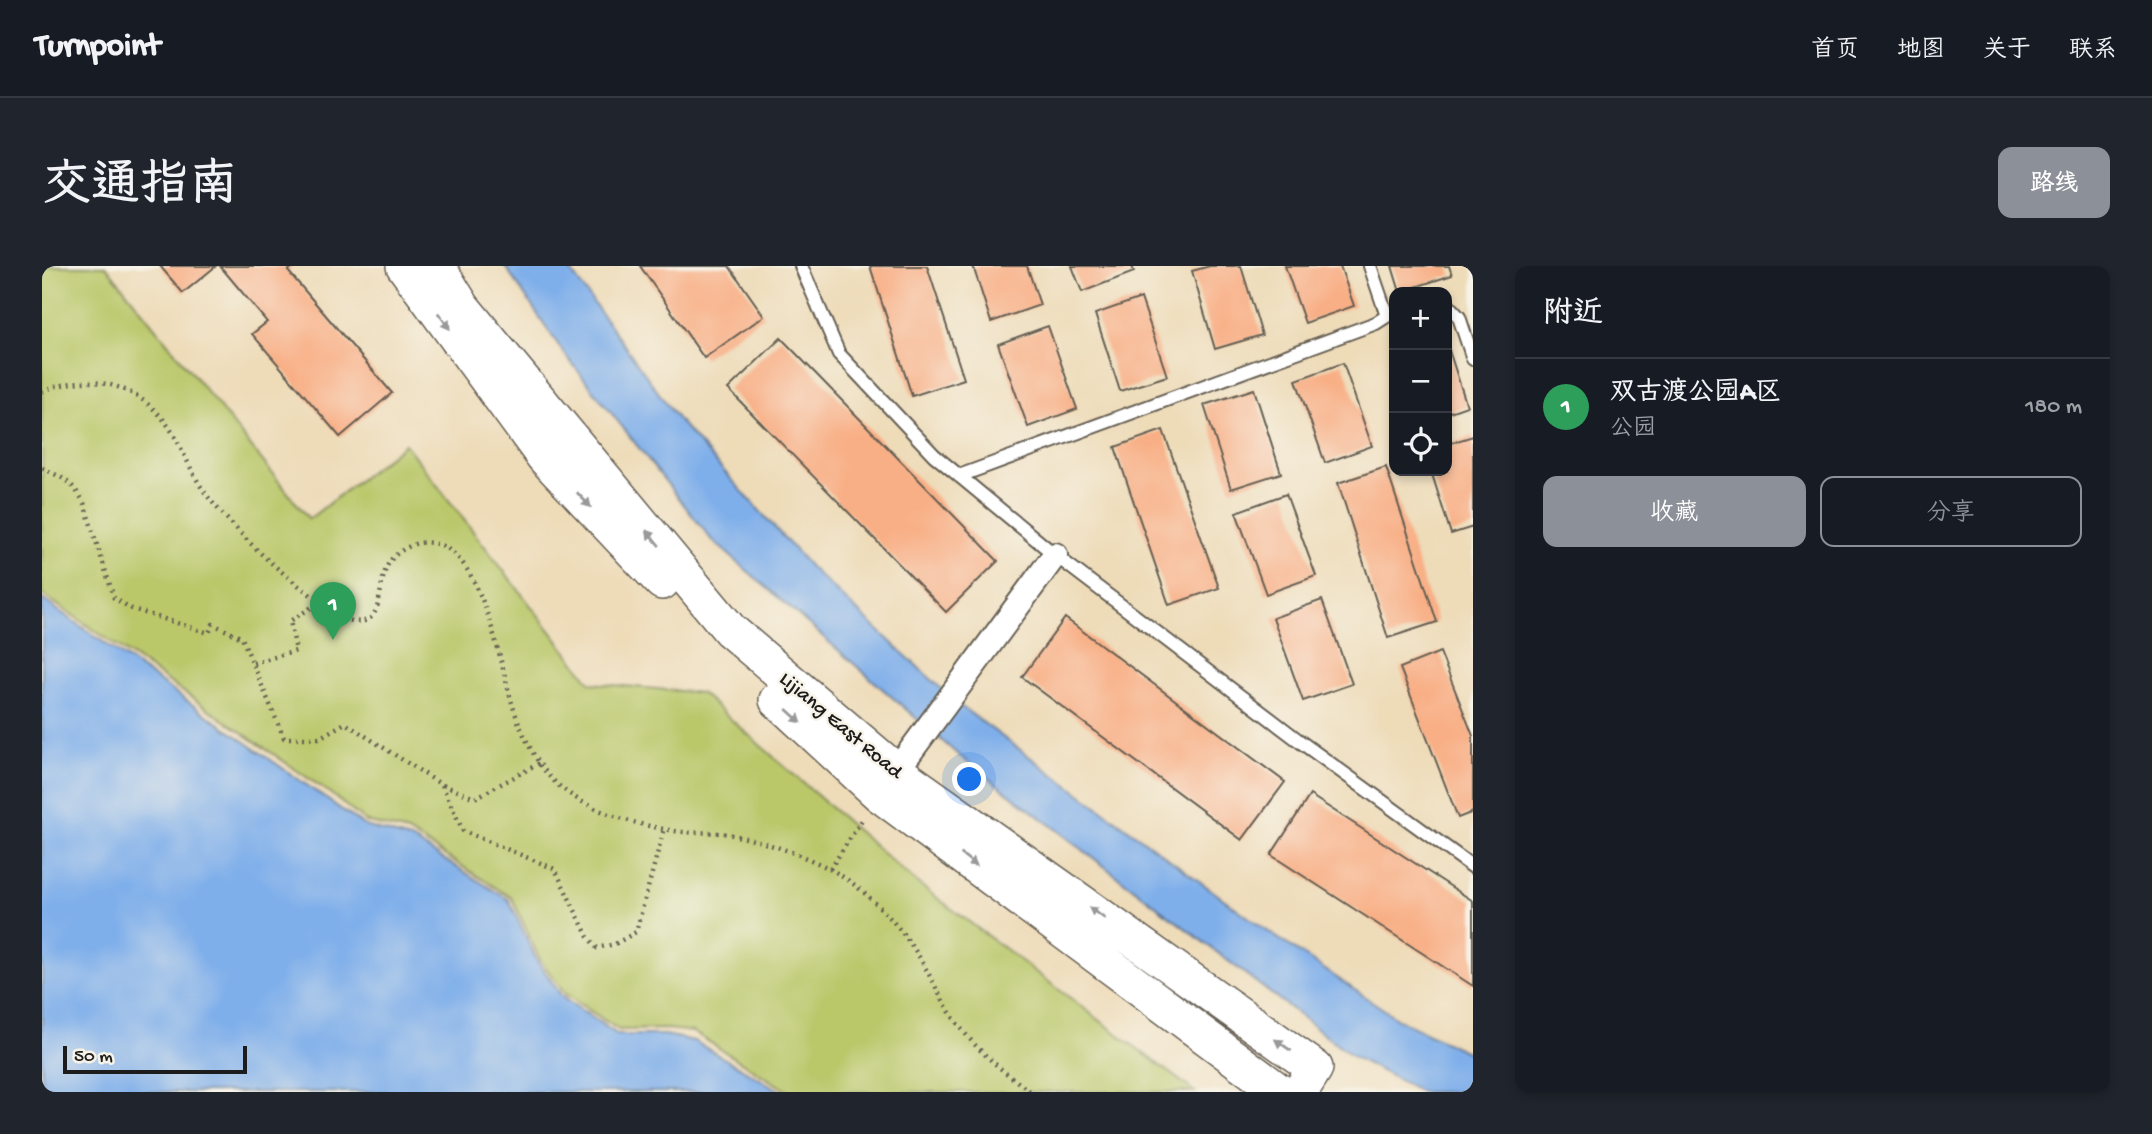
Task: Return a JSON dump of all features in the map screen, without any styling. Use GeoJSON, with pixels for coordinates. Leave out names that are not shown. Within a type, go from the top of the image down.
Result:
{"type":"FeatureCollection","features":[{"type":"Feature","properties":{"kind":"main road","name":"Lijiang East Road"},"geometry":{"type":"LineString","coordinates":[[404,266],[544,457],[755,680],[891,778],[1315,1068],[1300,1092]]}},
{"type":"Feature","properties":{"kind":"main road","name":"Lijiang East Road"},"geometry":{"type":"LineString","coordinates":[[437,266],[463,308],[730,630],[891,778],[1280,1092]]}},
{"type":"Feature","properties":{"kind":"street"},"geometry":{"type":"LineString","coordinates":[[891,778],[1055,555]]}},
{"type":"Feature","properties":{"kind":"lane"},"geometry":{"type":"LineString","coordinates":[[801,266],[839,354],[934,454],[1055,555],[1298,740],[1473,867]]}},
{"type":"Feature","properties":{"kind":"lane"},"geometry":{"type":"LineString","coordinates":[[1370,266],[1389,313]]}},
{"type":"Feature","properties":{"kind":"lane"},"geometry":{"type":"LineString","coordinates":[[1452,309],[1459,317],[1473,359]]}},
{"type":"Feature","properties":{"kind":"lane"},"geometry":{"type":"LineString","coordinates":[[959,476],[1376,323],[1389,316]]}},
{"type":"Feature","properties":{"kind":"path"},"geometry":{"type":"LineString","coordinates":[[42,392],[80,380],[98,382],[141,399],[163,420],[205,493],[235,528],[278,571],[345,619],[356,623],[365,622],[374,614],[387,567],[400,551],[424,542],[445,547],[462,565],[487,611],[512,705],[540,763],[551,778],[574,797],[596,809],[676,831],[724,833],[762,841],[830,869],[865,894],[896,923],[964,1032],[1000,1069],[1031,1092]]}},
{"type":"Feature","properties":{"kind":"path"},"geometry":{"type":"LineString","coordinates":[[42,468],[70,482],[77,490],[84,503],[114,598],[132,609],[209,633],[213,624],[242,638],[284,738],[319,738],[345,723],[442,785],[475,798],[540,763]]}},
{"type":"Feature","properties":{"kind":"path"},"geometry":{"type":"LineString","coordinates":[[253,663],[296,651],[290,621],[320,602]]}},
{"type":"Feature","properties":{"kind":"path"},"geometry":{"type":"LineString","coordinates":[[830,869],[891,778]]}},
{"type":"Feature","properties":{"kind":"path"},"geometry":{"type":"LineString","coordinates":[[442,785],[463,831],[555,869],[588,937],[597,948],[615,944],[636,933],[664,828]]}},
{"type":"Feature","properties":{"kind":"green space"},"geometry":{"type":"Polygon","coordinates":[[[42,266],[106,266],[309,519],[405,444],[591,683],[701,693],[912,879],[1195,1092],[789,1092],[693,1032],[668,1029],[619,1030],[565,994],[539,958],[512,898],[408,832],[366,822],[331,794],[42,594],[42,266]]]}},
{"type":"Feature","properties":{"kind":"water"},"geometry":{"type":"Polygon","coordinates":[[[505,266],[567,266],[679,421],[812,569],[959,705],[1266,930],[1401,1021],[1473,1055],[1473,1092],[1421,1092],[1354,1057],[956,753],[711,539],[563,352],[505,266]]]}},
{"type":"Feature","properties":{"kind":"water"},"geometry":{"type":"Polygon","coordinates":[[[42,599],[365,826],[413,840],[509,900],[536,959],[563,998],[618,1035],[665,1035],[694,1041],[782,1092],[42,1092],[42,599]]]}},
{"type":"Feature","properties":{"kind":"building"},"geometry":{"type":"Polygon","coordinates":[[[160,266],[216,266],[183,293],[160,266]]]}},
{"type":"Feature","properties":{"kind":"building"},"geometry":{"type":"Polygon","coordinates":[[[220,266],[294,266],[288,271],[392,393],[340,437],[252,334],[267,322],[220,266]]]}},
{"type":"Feature","properties":{"kind":"building"},"geometry":{"type":"Polygon","coordinates":[[[640,266],[729,266],[764,316],[704,358],[640,266]]]}},
{"type":"Feature","properties":{"kind":"building"},"geometry":{"type":"Polygon","coordinates":[[[870,266],[927,266],[964,379],[912,396],[870,266]]]}},
{"type":"Feature","properties":{"kind":"building"},"geometry":{"type":"Polygon","coordinates":[[[973,266],[1027,266],[1040,305],[991,322],[973,266]]]}},
{"type":"Feature","properties":{"kind":"building"},"geometry":{"type":"Polygon","coordinates":[[[1072,266],[1132,266],[1134,272],[1082,292],[1072,266]]]}},
{"type":"Feature","properties":{"kind":"building"},"geometry":{"type":"Polygon","coordinates":[[[1210,266],[1241,266],[1262,335],[1215,349],[1192,271],[1210,266]]]}},
{"type":"Feature","properties":{"kind":"building"},"geometry":{"type":"Polygon","coordinates":[[[1285,266],[1340,266],[1354,306],[1305,323],[1285,266]]]}},
{"type":"Feature","properties":{"kind":"building"},"geometry":{"type":"Polygon","coordinates":[[[1392,266],[1449,266],[1452,275],[1415,287],[1398,287],[1392,266]]]}},
{"type":"Feature","properties":{"kind":"building"},"geometry":{"type":"Polygon","coordinates":[[[1141,298],[1167,376],[1120,391],[1095,314],[1141,298]]]}},
{"type":"Feature","properties":{"kind":"building"},"geometry":{"type":"Polygon","coordinates":[[[1048,326],[1077,409],[1028,427],[998,344],[1048,326]]]}},
{"type":"Feature","properties":{"kind":"building"},"geometry":{"type":"Polygon","coordinates":[[[781,338],[998,561],[946,612],[728,389],[781,338]]]}},
{"type":"Feature","properties":{"kind":"building"},"geometry":{"type":"Polygon","coordinates":[[[1452,360],[1467,406],[1452,411],[1452,360]]]}},
{"type":"Feature","properties":{"kind":"building"},"geometry":{"type":"Polygon","coordinates":[[[1343,363],[1372,446],[1325,463],[1296,380],[1343,363]]]}},
{"type":"Feature","properties":{"kind":"building"},"geometry":{"type":"Polygon","coordinates":[[[1254,389],[1281,473],[1231,489],[1204,405],[1254,389]]]}},
{"type":"Feature","properties":{"kind":"building"},"geometry":{"type":"Polygon","coordinates":[[[1163,430],[1219,588],[1169,605],[1115,447],[1163,430]]]}},
{"type":"Feature","properties":{"kind":"building"},"geometry":{"type":"Polygon","coordinates":[[[1473,436],[1473,527],[1451,534],[1433,476],[1452,476],[1452,442],[1473,436]]]}},
{"type":"Feature","properties":{"kind":"building"},"geometry":{"type":"Polygon","coordinates":[[[1386,467],[1437,622],[1388,638],[1338,483],[1386,467]]]}},
{"type":"Feature","properties":{"kind":"building"},"geometry":{"type":"Polygon","coordinates":[[[1286,494],[1316,576],[1266,594],[1236,512],[1286,494]]]}},
{"type":"Feature","properties":{"kind":"building"},"geometry":{"type":"Polygon","coordinates":[[[1322,600],[1352,684],[1303,701],[1273,618],[1322,600]]]}},
{"type":"Feature","properties":{"kind":"building"},"geometry":{"type":"Polygon","coordinates":[[[1065,618],[1285,782],[1242,840],[1022,677],[1065,618]]]}},
{"type":"Feature","properties":{"kind":"building"},"geometry":{"type":"Polygon","coordinates":[[[1440,652],[1473,736],[1473,812],[1458,818],[1400,668],[1440,652]]]}},
{"type":"Feature","properties":{"kind":"building"},"geometry":{"type":"Polygon","coordinates":[[[1310,795],[1473,901],[1473,986],[1271,855],[1310,795]]]}},
{"type":"Feature","properties":{"kind":"place","name":"双古渡公园A区"},"geometry":{"type":"Point","coordinates":[333,640]}}]}
